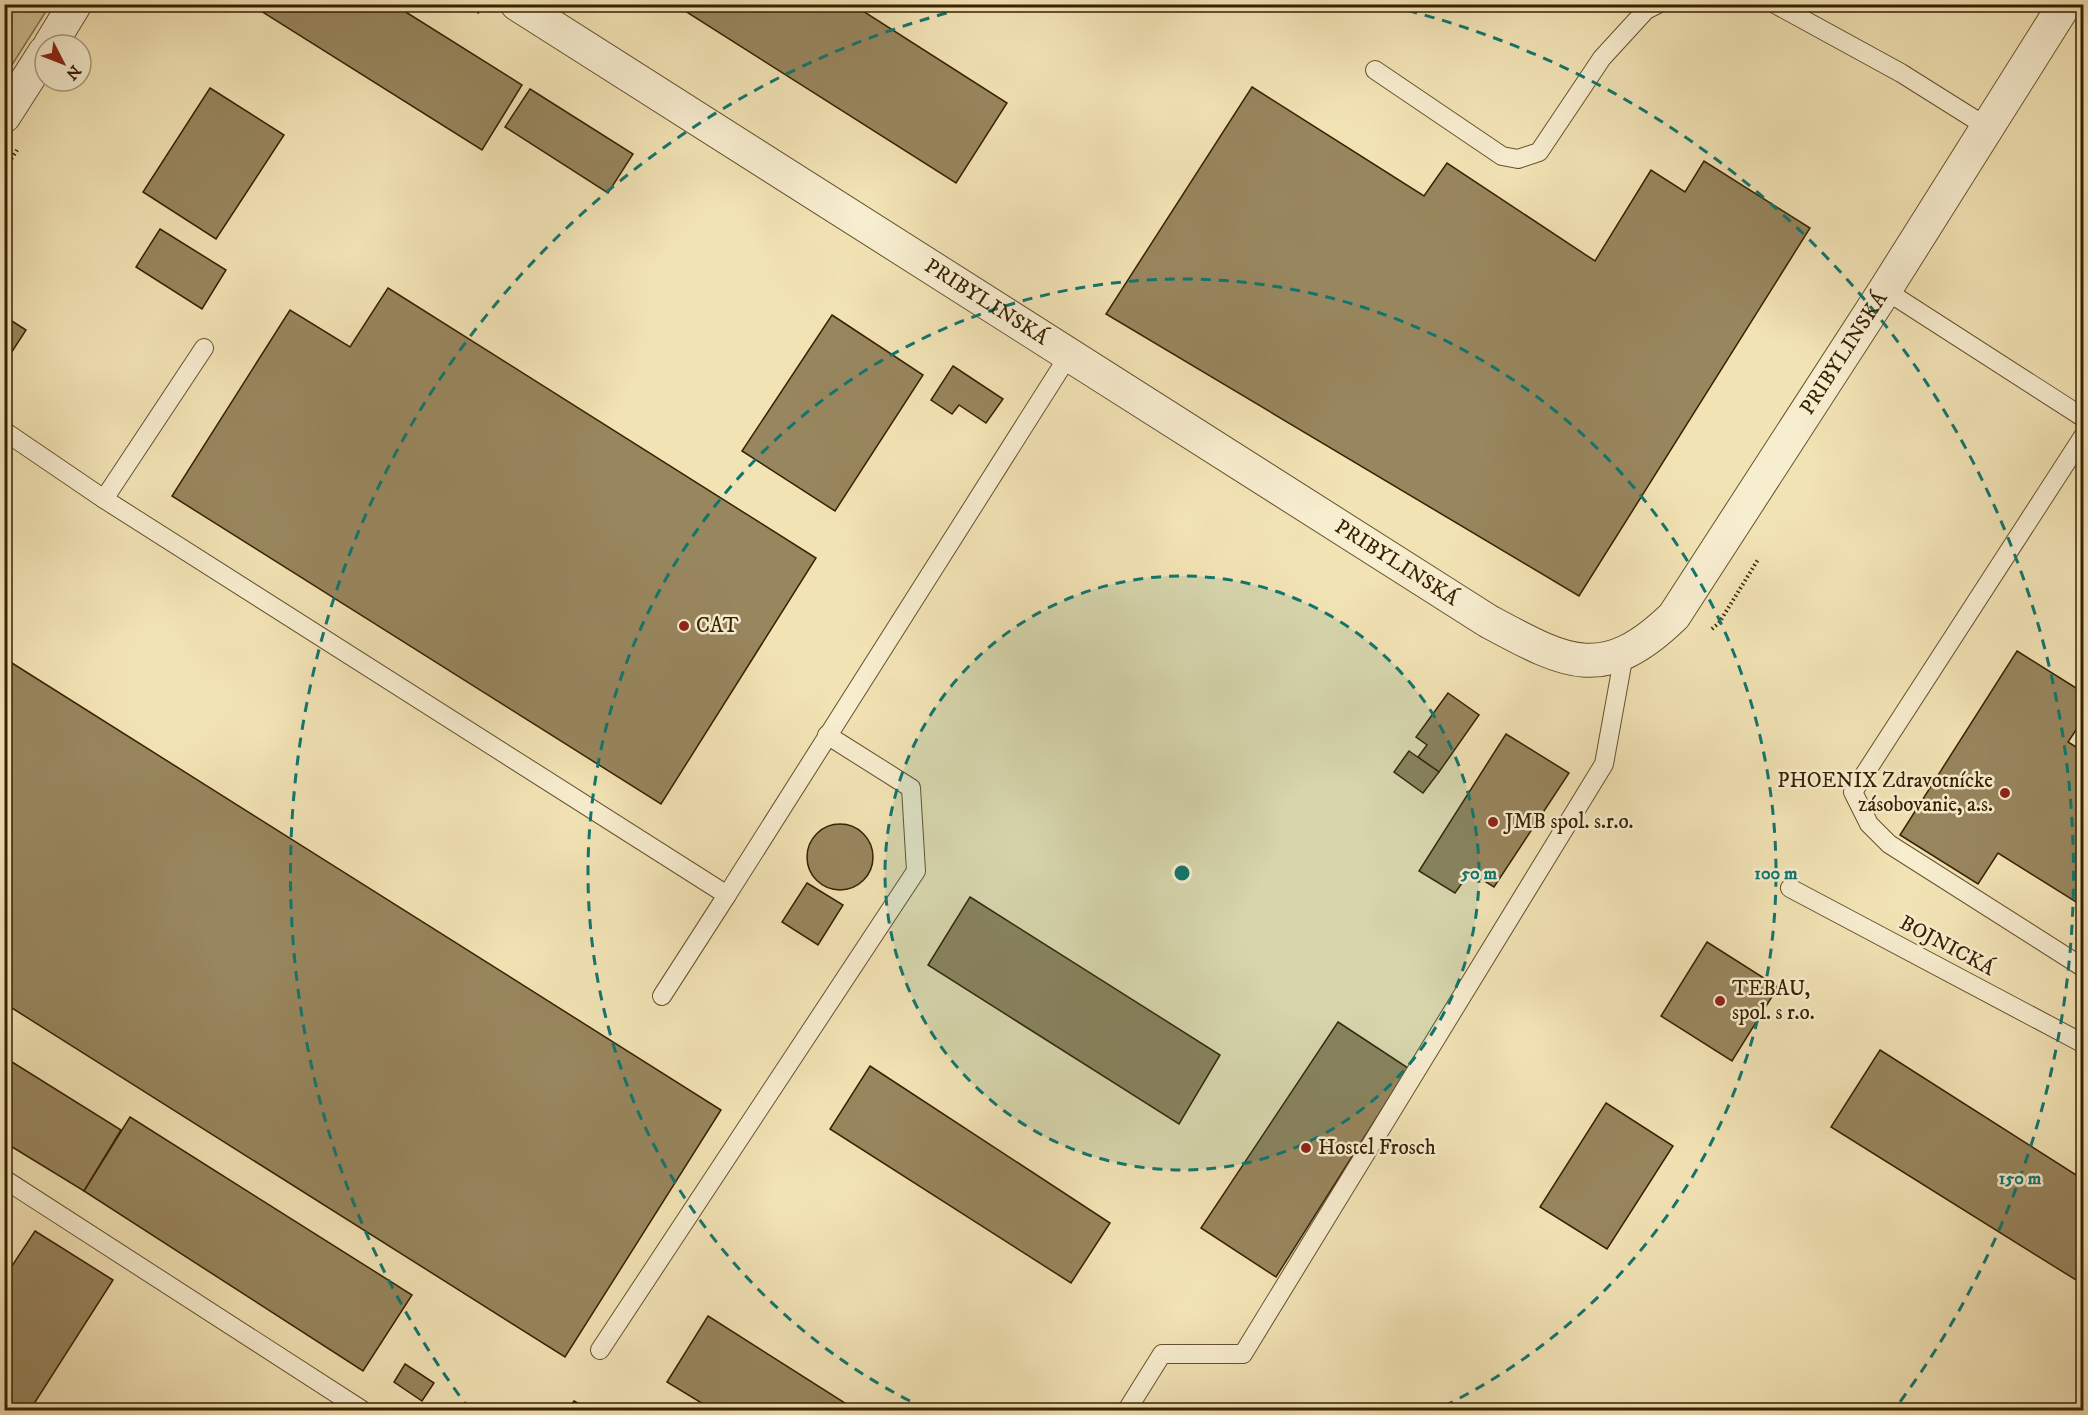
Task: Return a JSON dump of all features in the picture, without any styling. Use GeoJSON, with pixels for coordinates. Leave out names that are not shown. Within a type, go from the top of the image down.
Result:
{"type":"FeatureCollection","features":[{"type":"Feature","properties":{"kind":"street"},"geometry":{"type":"LineString","coordinates":[[57,33],[75,4]]}},
{"type":"Feature","properties":{"kind":"street","name":"PRIBYLINSKÁ"},"geometry":{"type":"LineString","coordinates":[[517,4],[1498,626],[1545,652],[1580,660],[1608,659],[1624,654],[1654,635],[1674,616],[1885,290],[2065,4]]}},
{"type":"Feature","properties":{"kind":"street"},"geometry":{"type":"LineString","coordinates":[[4,116],[33,71]]}},
{"type":"Feature","properties":{"kind":"lane"},"geometry":{"type":"LineString","coordinates":[[1375,70],[1502,156],[1518,159],[1539,152],[1602,58],[1646,10],[1658,4]]}},
{"type":"Feature","properties":{"kind":"lane"},"geometry":{"type":"LineString","coordinates":[[1775,4],[1901,73],[1987,127]]}},
{"type":"Feature","properties":{"kind":"lane"},"geometry":{"type":"LineString","coordinates":[[1885,290],[2084,418]]}},
{"type":"Feature","properties":{"kind":"lane"},"geometry":{"type":"LineString","coordinates":[[104,499],[204,348]]}},
{"type":"Feature","properties":{"kind":"lane"},"geometry":{"type":"LineString","coordinates":[[662,996],[1069,355]]}},
{"type":"Feature","properties":{"kind":"lane"},"geometry":{"type":"LineString","coordinates":[[4,431],[104,499],[727,895]]}},
{"type":"Feature","properties":{"kind":"lane"},"geometry":{"type":"LineString","coordinates":[[2084,435],[1853,792],[1869,824],[1889,844],[2084,968]]}},
{"type":"Feature","properties":{"kind":"lane"},"geometry":{"type":"LineString","coordinates":[[1127,1410],[1162,1354],[1243,1354],[1604,764],[1624,654]]}},
{"type":"Feature","properties":{"kind":"lane"},"geometry":{"type":"LineString","coordinates":[[600,1350],[916,871],[911,788],[827,735]]}},
{"type":"Feature","properties":{"kind":"lane","name":"BOJNICKÁ"},"geometry":{"type":"LineString","coordinates":[[1790,888],[2084,1044]]}},
{"type":"Feature","properties":{"kind":"lane"},"geometry":{"type":"LineString","coordinates":[[4,1179],[362,1410]]}},
{"type":"Feature","properties":{"kind":"path"},"geometry":{"type":"LineString","coordinates":[[467,4],[487,17]]}},
{"type":"Feature","properties":{"kind":"path"},"geometry":{"type":"LineString","coordinates":[[1710,631],[1719,623],[1765,549]]}},
{"type":"Feature","properties":{"kind":"shaded area"},"geometry":{"type":"Polygon","coordinates":[[[4,5],[50,5],[5,76],[4,5]]]}},
{"type":"Feature","properties":{"kind":"building"},"geometry":{"type":"Polygon","coordinates":[[[393,4],[522,85],[482,150],[253,6],[393,4]]]}},
{"type":"Feature","properties":{"kind":"building"},"geometry":{"type":"Polygon","coordinates":[[[674,4],[852,4],[1007,103],[956,183],[674,4]]]}},
{"type":"Feature","properties":{"kind":"building"},"geometry":{"type":"Polygon","coordinates":[[[1252,87],[1424,196],[1447,163],[1595,261],[1651,170],[1685,192],[1704,161],[1810,228],[1579,596],[1106,314],[1252,87]]]}},
{"type":"Feature","properties":{"kind":"building"},"geometry":{"type":"Polygon","coordinates":[[[210,88],[284,135],[216,239],[143,192],[210,88]]]}},
{"type":"Feature","properties":{"kind":"building"},"geometry":{"type":"Polygon","coordinates":[[[530,89],[633,154],[608,193],[505,127],[530,89]]]}},
{"type":"Feature","properties":{"kind":"building"},"geometry":{"type":"Polygon","coordinates":[[[160,229],[226,270],[202,309],[136,267],[160,229]]]}},
{"type":"Feature","properties":{"kind":"building"},"geometry":{"type":"Polygon","coordinates":[[[388,288],[816,558],[661,804],[172,496],[290,310],[350,347],[388,288]]]}},
{"type":"Feature","properties":{"kind":"building"},"geometry":{"type":"Polygon","coordinates":[[[832,315],[923,375],[835,511],[742,451],[832,315]]]}},
{"type":"Feature","properties":{"kind":"building"},"geometry":{"type":"Polygon","coordinates":[[[4,316],[26,330],[4,364],[4,316]]]}},
{"type":"Feature","properties":{"kind":"building"},"geometry":{"type":"Polygon","coordinates":[[[953,366],[1003,399],[986,423],[959,405],[952,414],[931,400],[953,366]]]}},
{"type":"Feature","properties":{"kind":"building","name":"PHOENIX Zdravotnícke zásobovanie, a.s."},"geometry":{"type":"Polygon","coordinates":[[[2017,651],[2084,693],[2084,718],[2068,742],[2084,752],[2084,907],[1998,853],[1978,884],[1900,835],[2017,651]]]}},
{"type":"Feature","properties":{"kind":"building"},"geometry":{"type":"Polygon","coordinates":[[[4,658],[721,1110],[565,1357],[4,1003],[4,658]]]}},
{"type":"Feature","properties":{"kind":"building"},"geometry":{"type":"Polygon","coordinates":[[[1448,693],[1479,715],[1439,772],[1418,757],[1427,745],[1416,737],[1448,693]]]}},
{"type":"Feature","properties":{"kind":"building","name":"JMB spol. s.r.o."},"geometry":{"type":"Polygon","coordinates":[[[1506,734],[1569,773],[1494,887],[1470,872],[1455,893],[1419,871],[1506,734]]]}},
{"type":"Feature","properties":{"kind":"building"},"geometry":{"type":"Polygon","coordinates":[[[1409,751],[1439,772],[1423,793],[1394,772],[1409,751]]]}},
{"type":"Feature","properties":{"kind":"building"},"geometry":{"type":"Polygon","coordinates":[[[840,824],[853,827],[863,834],[870,844],[873,857],[870,870],[863,880],[853,887],[840,890],[827,887],[817,880],[810,870],[807,857],[810,844],[817,834],[827,827],[840,824]]]}},
{"type":"Feature","properties":{"kind":"building"},"geometry":{"type":"Polygon","coordinates":[[[807,883],[843,905],[818,945],[782,922],[807,883]]]}},
{"type":"Feature","properties":{"kind":"building"},"geometry":{"type":"Polygon","coordinates":[[[970,897],[1220,1055],[1179,1124],[928,965],[970,897]]]}},
{"type":"Feature","properties":{"kind":"building","name":"TEBAU, spol. s r.o."},"geometry":{"type":"Polygon","coordinates":[[[1707,942],[1778,987],[1732,1061],[1661,1016],[1707,942]]]}},
{"type":"Feature","properties":{"kind":"building","name":"Hostel Frosch"},"geometry":{"type":"Polygon","coordinates":[[[1338,1022],[1408,1068],[1276,1277],[1201,1228],[1338,1022]]]}},
{"type":"Feature","properties":{"kind":"building"},"geometry":{"type":"Polygon","coordinates":[[[1880,1050],[2084,1180],[2084,1285],[1831,1127],[1880,1050]]]}},
{"type":"Feature","properties":{"kind":"building"},"geometry":{"type":"Polygon","coordinates":[[[4,1057],[121,1130],[84,1191],[4,1142],[4,1057]]]}},
{"type":"Feature","properties":{"kind":"building"},"geometry":{"type":"Polygon","coordinates":[[[870,1066],[1110,1223],[1071,1283],[830,1129],[870,1066]]]}},
{"type":"Feature","properties":{"kind":"building"},"geometry":{"type":"Polygon","coordinates":[[[1606,1103],[1673,1146],[1607,1249],[1540,1207],[1606,1103]]]}},
{"type":"Feature","properties":{"kind":"building"},"geometry":{"type":"Polygon","coordinates":[[[130,1117],[412,1295],[363,1371],[84,1191],[130,1117]]]}},
{"type":"Feature","properties":{"kind":"building"},"geometry":{"type":"Polygon","coordinates":[[[35,1231],[113,1280],[30,1410],[4,1410],[4,1278],[35,1231]]]}},
{"type":"Feature","properties":{"kind":"building"},"geometry":{"type":"Polygon","coordinates":[[[708,1316],[856,1410],[713,1410],[667,1382],[708,1316]]]}},
{"type":"Feature","properties":{"kind":"building"},"geometry":{"type":"Polygon","coordinates":[[[405,1364],[434,1383],[422,1401],[394,1382],[405,1364]]]}},
{"type":"Feature","properties":{"kind":"building"},"geometry":{"type":"Polygon","coordinates":[[[574,1401],[590,1410],[568,1410],[574,1401]]]}},
{"type":"Feature","properties":{"kind":"place","name":"CAT"},"geometry":{"type":"Point","coordinates":[684,626]}},
{"type":"Feature","properties":{"kind":"place","name":"PHOENIX Zdravotnícke zásobovanie, a.s."},"geometry":{"type":"Point","coordinates":[2005,793]}},
{"type":"Feature","properties":{"kind":"place","name":"JMB spol. s.r.o."},"geometry":{"type":"Point","coordinates":[1493,822]}},
{"type":"Feature","properties":{"kind":"place","name":"TEBAU, spol. s r.o."},"geometry":{"type":"Point","coordinates":[1720,1001]}},
{"type":"Feature","properties":{"kind":"place","name":"Hostel Frosch"},"geometry":{"type":"Point","coordinates":[1306,1148]}}]}
